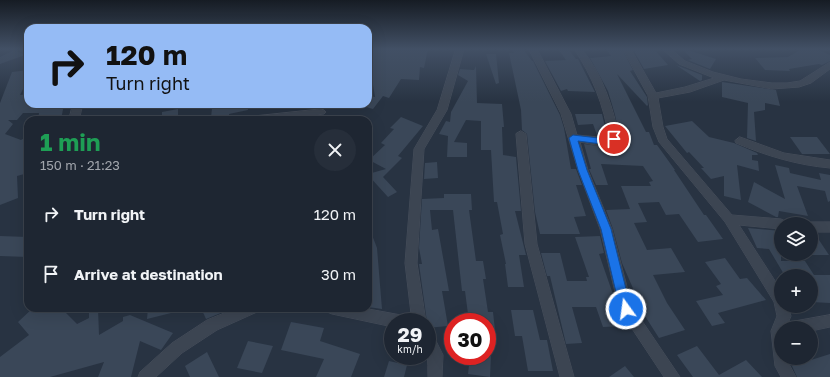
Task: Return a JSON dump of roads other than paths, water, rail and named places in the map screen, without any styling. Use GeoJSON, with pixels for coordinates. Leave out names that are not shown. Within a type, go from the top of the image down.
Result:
{"type":"FeatureCollection","features":[{"type":"Feature","properties":{"kind":"street"},"geometry":{"type":"LineString","coordinates":[[418,313],[412,263],[419,149],[442,110],[455,67]]}},
{"type":"Feature","properties":{"kind":"street"},"geometry":{"type":"LineString","coordinates":[[541,67],[566,114],[582,170],[606,229],[626,309],[673,377]]}},
{"type":"Feature","properties":{"kind":"street"},"geometry":{"type":"LineString","coordinates":[[573,138],[609,142],[614,139],[614,131],[602,93],[589,67]]}},
{"type":"Feature","properties":{"kind":"street"},"geometry":{"type":"LineString","coordinates":[[637,67],[653,96],[658,128],[663,140],[729,219],[774,290]]}},
{"type":"Feature","properties":{"kind":"street"},"geometry":{"type":"LineString","coordinates":[[693,67],[722,78],[774,86],[798,84],[813,78],[828,67]]}},
{"type":"Feature","properties":{"kind":"street"},"geometry":{"type":"LineString","coordinates":[[653,96],[687,90],[722,78]]}},
{"type":"Feature","properties":{"kind":"street"},"geometry":{"type":"LineString","coordinates":[[284,116],[321,112]]}},
{"type":"Feature","properties":{"kind":"street"},"geometry":{"type":"LineString","coordinates":[[521,134],[531,244],[566,377]]}},
{"type":"Feature","properties":{"kind":"street"},"geometry":{"type":"LineString","coordinates":[[740,140],[761,150],[803,162],[830,164]]}},
{"type":"Feature","properties":{"kind":"street"},"geometry":{"type":"LineString","coordinates":[[729,219],[774,223]]}},
{"type":"Feature","properties":{"kind":"street"},"geometry":{"type":"LineString","coordinates":[[818,227],[830,227]]}},
{"type":"Feature","properties":{"kind":"street"},"geometry":{"type":"LineString","coordinates":[[145,377],[177,348],[212,325],[243,312]]}},
{"type":"Feature","properties":{"kind":"street"},"geometry":{"type":"LineString","coordinates":[[351,312],[384,319]]}},
{"type":"Feature","properties":{"kind":"street"},"geometry":{"type":"LineString","coordinates":[[818,323],[830,321]]}},
{"type":"Feature","properties":{"kind":"street"},"geometry":{"type":"LineString","coordinates":[[435,377],[436,365]]}},
{"type":"Feature","properties":{"kind":"street"},"geometry":{"type":"LineString","coordinates":[[782,365],[789,377]]}}]}
